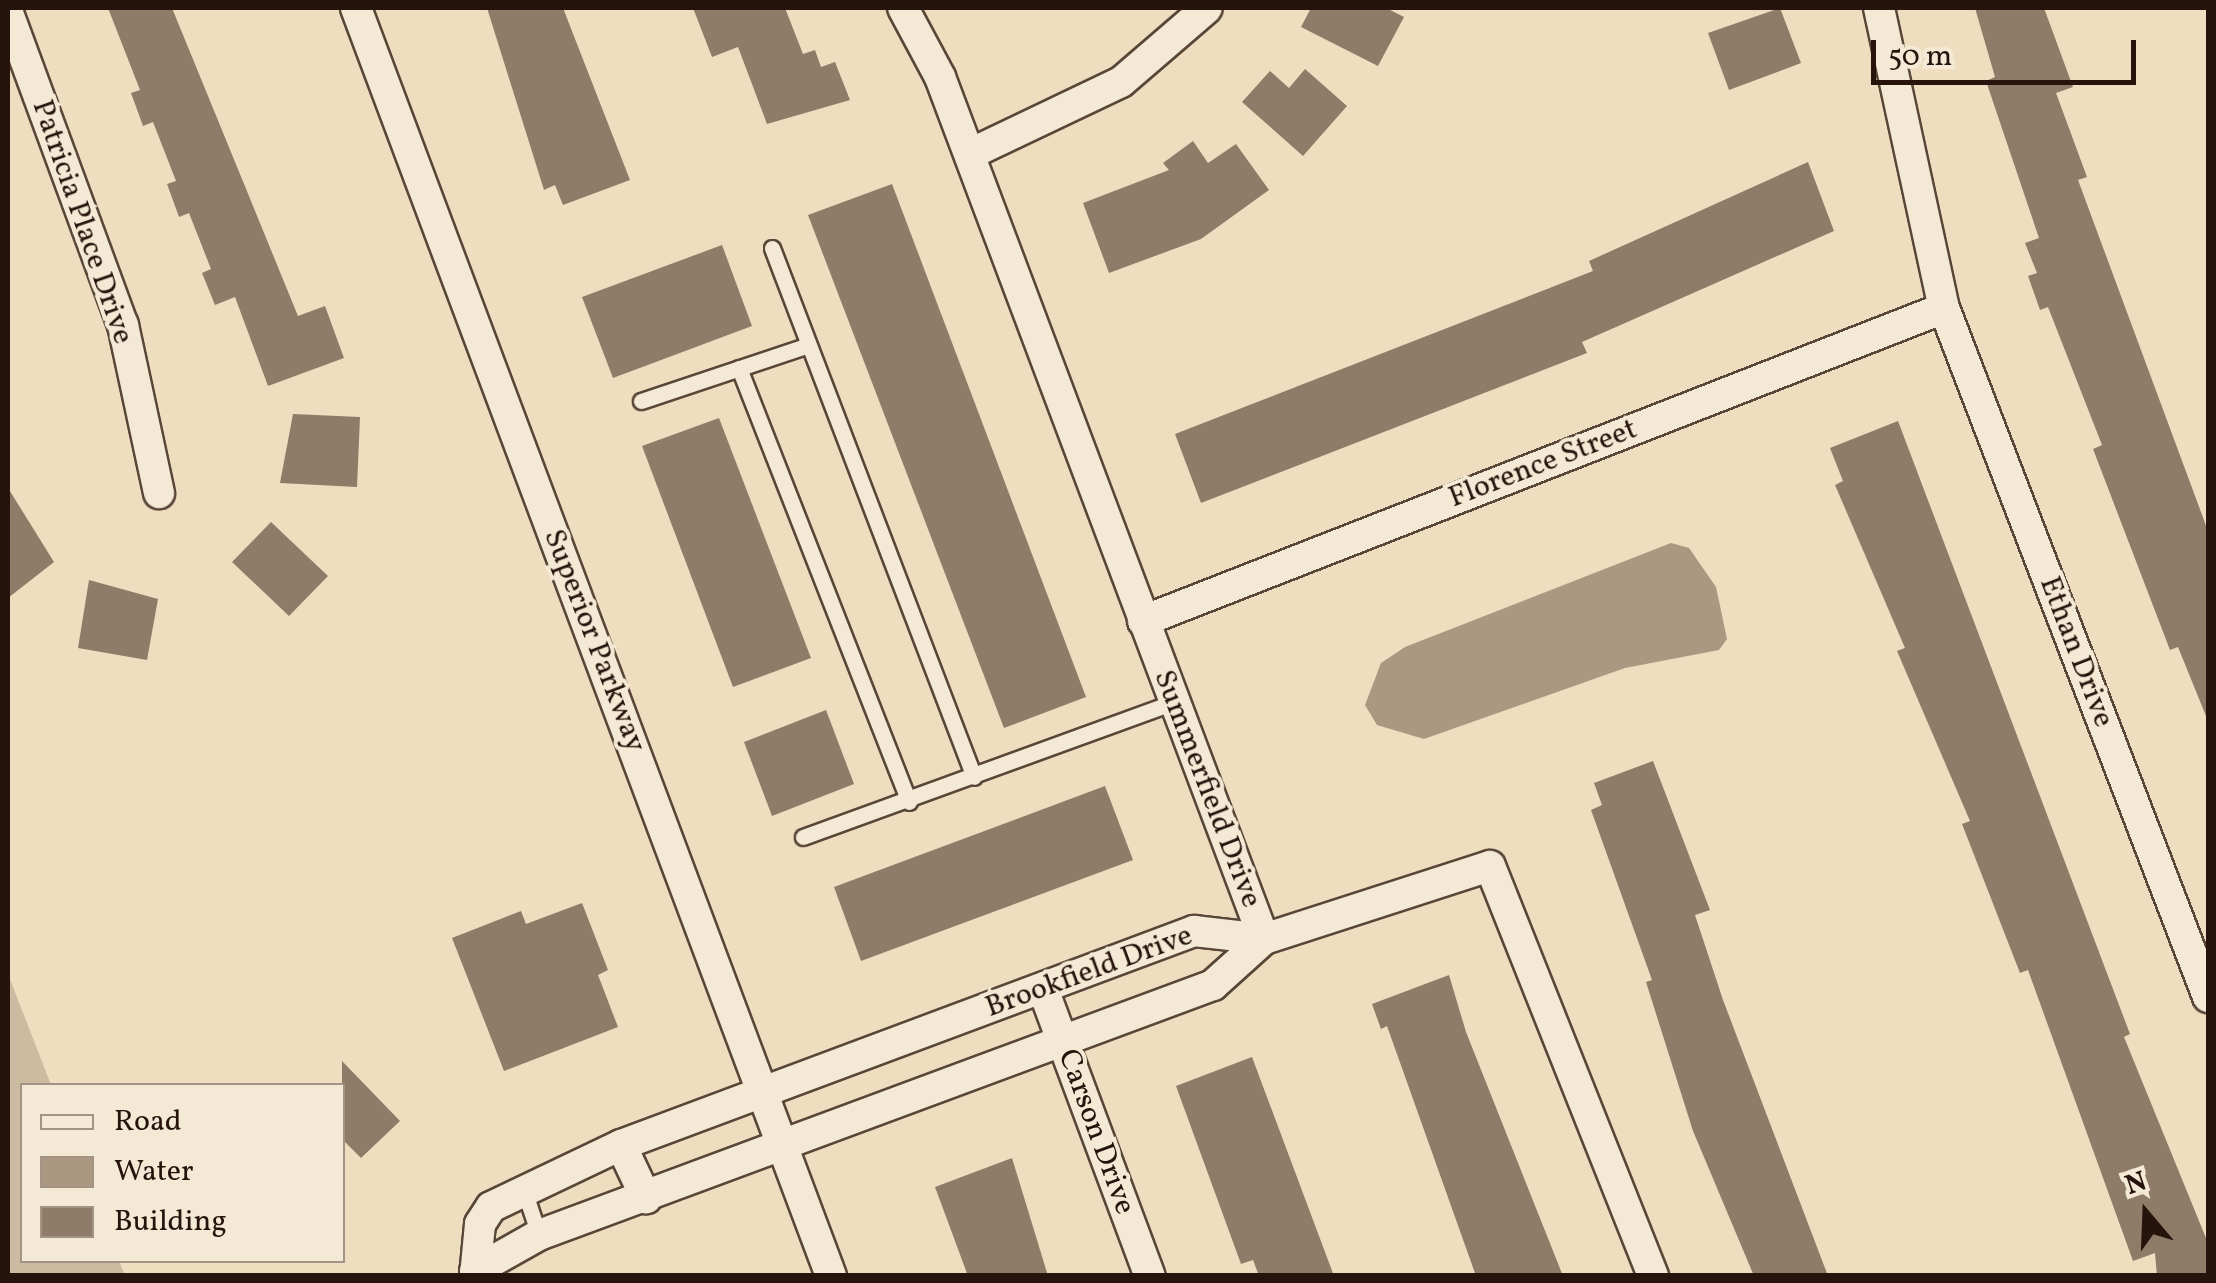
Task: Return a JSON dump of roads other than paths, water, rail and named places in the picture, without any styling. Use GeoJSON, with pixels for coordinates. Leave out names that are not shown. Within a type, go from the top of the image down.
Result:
{"type":"FeatureCollection","features":[{"type":"Feature","properties":{"kind":"street","name":"Superior Parkway"},"geometry":{"type":"LineString","coordinates":[[356,8],[831,1276]]}},
{"type":"Feature","properties":{"kind":"street","name":"Summerfield Drive"},"geometry":{"type":"LineString","coordinates":[[903,8],[970,154],[1264,939],[1490,866],[1653,1276]]}},
{"type":"Feature","properties":{"kind":"street"},"geometry":{"type":"LineString","coordinates":[[970,154],[1121,82],[1207,8]]}},
{"type":"Feature","properties":{"kind":"street","name":"Ethan Drive"},"geometry":{"type":"LineString","coordinates":[[1879,8],[1944,308],[2208,997]]}},
{"type":"Feature","properties":{"kind":"street","name":"Patricia Place Drive"},"geometry":{"type":"LineString","coordinates":[[8,13],[123,325],[159,492]]}},
{"type":"Feature","properties":{"kind":"street","name":"Florence Street"},"geometry":{"type":"LineString","coordinates":[[1143,621],[1944,308]]}},
{"type":"Feature","properties":{"kind":"street","name":"Brookfield Drive"},"geometry":{"type":"LineString","coordinates":[[475,1273],[480,1224],[522,1187],[621,1145],[1194,931],[1264,939]]}},
{"type":"Feature","properties":{"kind":"street","name":"Brookfield Drive"},"geometry":{"type":"LineString","coordinates":[[475,1273],[538,1235],[784,1147],[1212,985],[1264,939]]}},
{"type":"Feature","properties":{"kind":"street","name":"Carson Drive"},"geometry":{"type":"LineString","coordinates":[[1042,989],[1150,1276]]}},
{"type":"Feature","properties":{"kind":"street"},"geometry":{"type":"LineString","coordinates":[[621,1145],[646,1198]]}},
{"type":"Feature","properties":{"kind":"lane"},"geometry":{"type":"LineString","coordinates":[[772,248],[974,777]]}},
{"type":"Feature","properties":{"kind":"lane"},"geometry":{"type":"LineString","coordinates":[[640,400],[808,346]]}},
{"type":"Feature","properties":{"kind":"lane"},"geometry":{"type":"LineString","coordinates":[[739,368],[909,802]]}},
{"type":"Feature","properties":{"kind":"lane"},"geometry":{"type":"LineString","coordinates":[[803,837],[909,802],[1174,702]]}},
{"type":"Feature","properties":{"kind":"lane"},"geometry":{"type":"LineString","coordinates":[[522,1187],[538,1235]]}},
{"type":"Feature","properties":{"kind":"water"},"geometry":{"type":"Polygon","coordinates":[[[1671,543],[1689,548],[1716,587],[1727,639],[1719,650],[1625,668],[1424,739],[1377,725],[1365,705],[1381,663],[1405,647],[1671,543]]]}}]}
